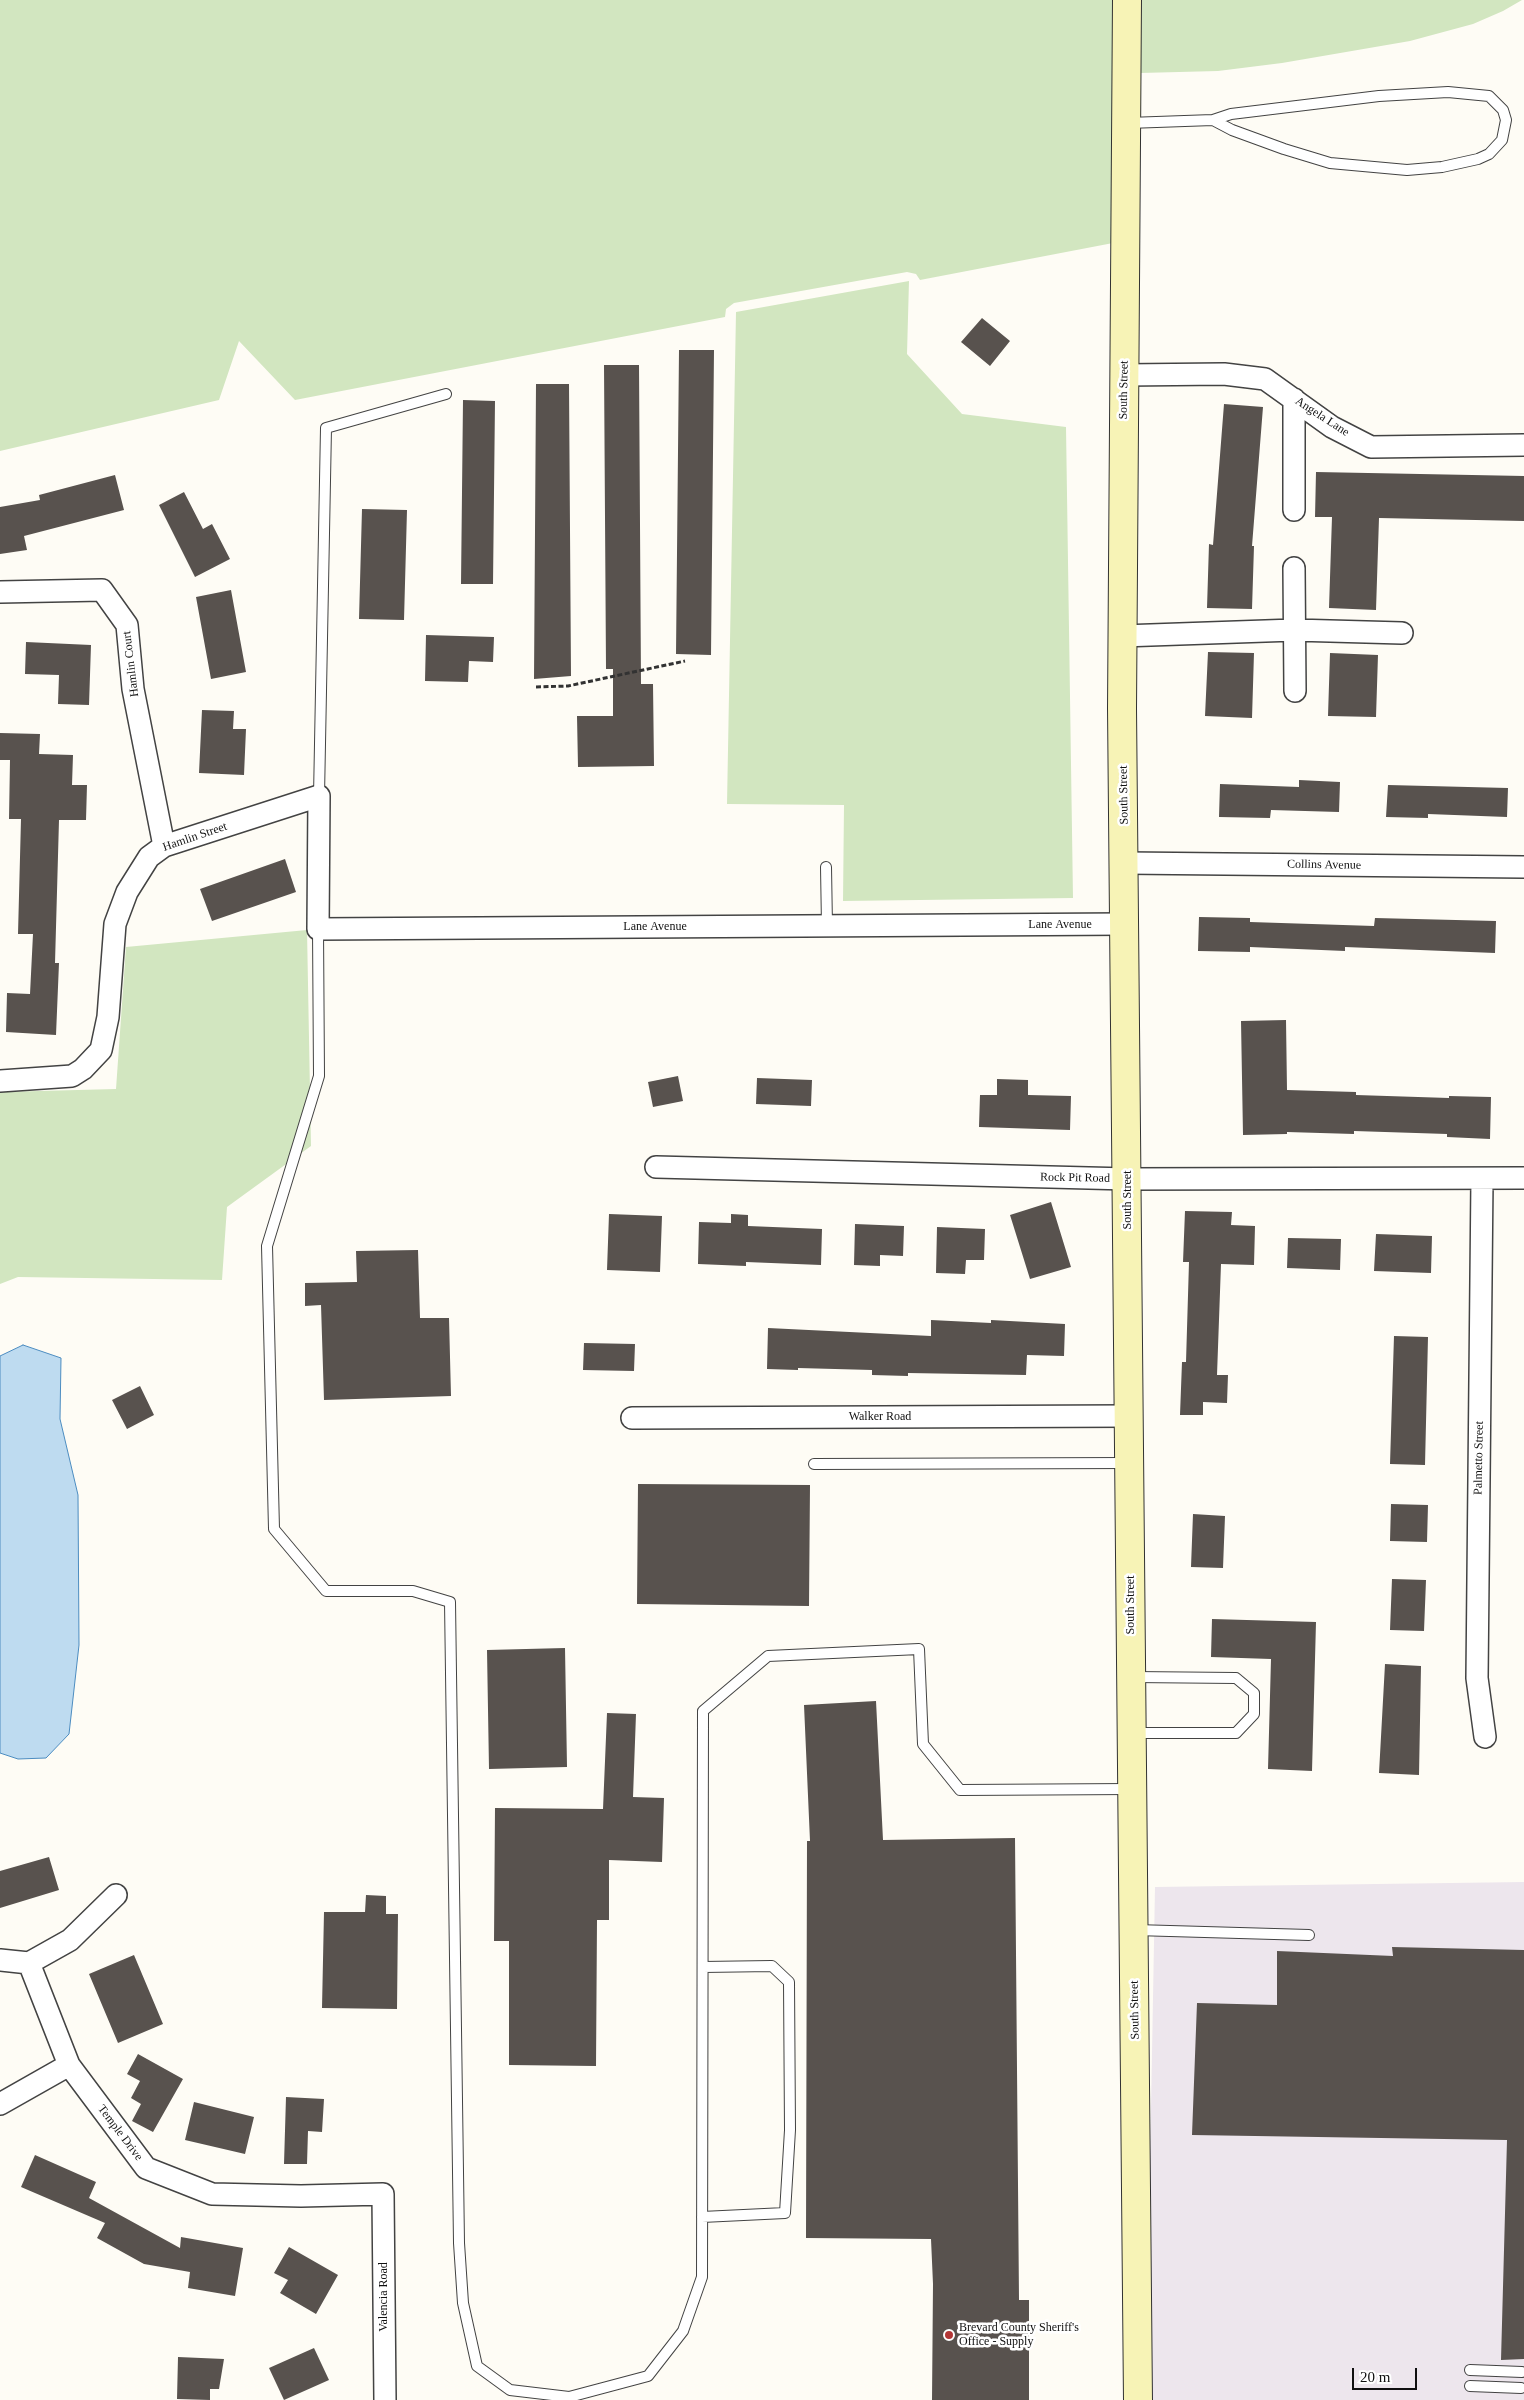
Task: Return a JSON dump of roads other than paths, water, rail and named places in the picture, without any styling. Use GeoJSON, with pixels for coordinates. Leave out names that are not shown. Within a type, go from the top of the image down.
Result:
{"type":"FeatureCollection","features":[{"type":"Feature","properties":{"kind":"main road","name":"South Street"},"geometry":{"type":"LineString","coordinates":[[1127,0],[1122,636],[1138,2400]]}},
{"type":"Feature","properties":{"kind":"street","name":"Angela Lane"},"geometry":{"type":"LineString","coordinates":[[1124,375],[1224,374],[1265,379],[1332,427],[1371,447],[1524,445]]}},
{"type":"Feature","properties":{"kind":"street"},"geometry":{"type":"LineString","coordinates":[[1294,399],[1294,510]]}},
{"type":"Feature","properties":{"kind":"street"},"geometry":{"type":"LineString","coordinates":[[1294,568],[1295,691]]}},
{"type":"Feature","properties":{"kind":"street","name":"Hamlin Court"},"geometry":{"type":"LineString","coordinates":[[0,592],[102,590],[126,625],[133,689],[164,846]]}},
{"type":"Feature","properties":{"kind":"street"},"geometry":{"type":"LineString","coordinates":[[1122,636],[1294,630],[1402,633]]}},
{"type":"Feature","properties":{"kind":"street"},"geometry":{"type":"LineString","coordinates":[[318,928],[319,796]]}},
{"type":"Feature","properties":{"kind":"street","name":"Hamlin Street"},"geometry":{"type":"LineString","coordinates":[[0,1081],[72,1076],[83,1069],[100,1050],[108,1018],[115,924],[127,892],[149,857],[164,846],[319,796]]}},
{"type":"Feature","properties":{"kind":"street","name":"Collins Avenue"},"geometry":{"type":"LineString","coordinates":[[1125,863],[1524,867]]}},
{"type":"Feature","properties":{"kind":"street","name":"Lane Avenue"},"geometry":{"type":"LineString","coordinates":[[318,928],[1125,924]]}},
{"type":"Feature","properties":{"kind":"street","name":"Rock Pit Road"},"geometry":{"type":"LineString","coordinates":[[656,1167],[1128,1179],[1524,1178]]}},
{"type":"Feature","properties":{"kind":"street","name":"Palmetto Street"},"geometry":{"type":"LineString","coordinates":[[1482,1179],[1477,1678],[1485,1737]]}},
{"type":"Feature","properties":{"kind":"street","name":"Walker Road"},"geometry":{"type":"LineString","coordinates":[[632,1418],[1129,1416]]}},
{"type":"Feature","properties":{"kind":"street"},"geometry":{"type":"LineString","coordinates":[[0,1960],[29,1962],[70,1940],[116,1895]]}},
{"type":"Feature","properties":{"kind":"street","name":"Temple Drive"},"geometry":{"type":"LineString","coordinates":[[29,1962],[69,2065],[146,2168],[212,2194],[301,2196],[383,2194]]}},
{"type":"Feature","properties":{"kind":"street"},"geometry":{"type":"LineString","coordinates":[[0,2104],[69,2065]]}},
{"type":"Feature","properties":{"kind":"street","name":"Valencia Road"},"geometry":{"type":"LineString","coordinates":[[383,2194],[385,2400]]}},
{"type":"Feature","properties":{"kind":"lane"},"geometry":{"type":"LineString","coordinates":[[1127,123],[1213,120],[1231,114],[1379,96],[1448,92],[1489,96],[1503,110],[1506,120],[1502,140],[1489,154],[1478,159],[1442,167],[1407,170],[1330,163],[1258,140],[1213,120]]}},
{"type":"Feature","properties":{"kind":"lane"},"geometry":{"type":"LineString","coordinates":[[319,796],[326,428],[446,394]]}},
{"type":"Feature","properties":{"kind":"lane"},"geometry":{"type":"LineString","coordinates":[[826,867],[827,926]]}},
{"type":"Feature","properties":{"kind":"lane"},"geometry":{"type":"LineString","coordinates":[[318,928],[319,1076],[267,1246],[274,1529],[326,1591],[412,1590],[450,1602],[459,2242],[463,2303],[477,2366],[510,2390],[569,2398],[648,2376],[683,2331],[702,2277],[703,1711],[768,1656],[919,1648],[924,1744],[960,1790],[1132,1789]]}},
{"type":"Feature","properties":{"kind":"lane"},"geometry":{"type":"LineString","coordinates":[[814,1464],[1130,1463]]}},
{"type":"Feature","properties":{"kind":"lane"},"geometry":{"type":"LineString","coordinates":[[1132,1677],[1236,1678],[1254,1693],[1254,1714],[1236,1733],[1132,1733]]}},
{"type":"Feature","properties":{"kind":"lane"},"geometry":{"type":"LineString","coordinates":[[1134,1930],[1309,1935]]}},
{"type":"Feature","properties":{"kind":"lane"},"geometry":{"type":"LineString","coordinates":[[702,2217],[785,2213],[790,2130],[789,1982],[772,1966],[703,1967]]}},
{"type":"Feature","properties":{"kind":"lane"},"geometry":{"type":"LineString","coordinates":[[1470,2370],[1522,2372]]}},
{"type":"Feature","properties":{"kind":"lane"},"geometry":{"type":"LineString","coordinates":[[1470,2386],[1521,2388]]}},
{"type":"Feature","properties":{"kind":"water"},"geometry":{"type":"Polygon","coordinates":[[[23,1345],[61,1358],[60,1419],[78,1495],[79,1645],[69,1734],[46,1758],[18,1759],[0,1753],[0,1356],[23,1345]]]}},
{"type":"Feature","properties":{"kind":"place","name":"Brevard County Sheriff's Office - Supply"},"geometry":{"type":"Point","coordinates":[949,2335]}}]}
